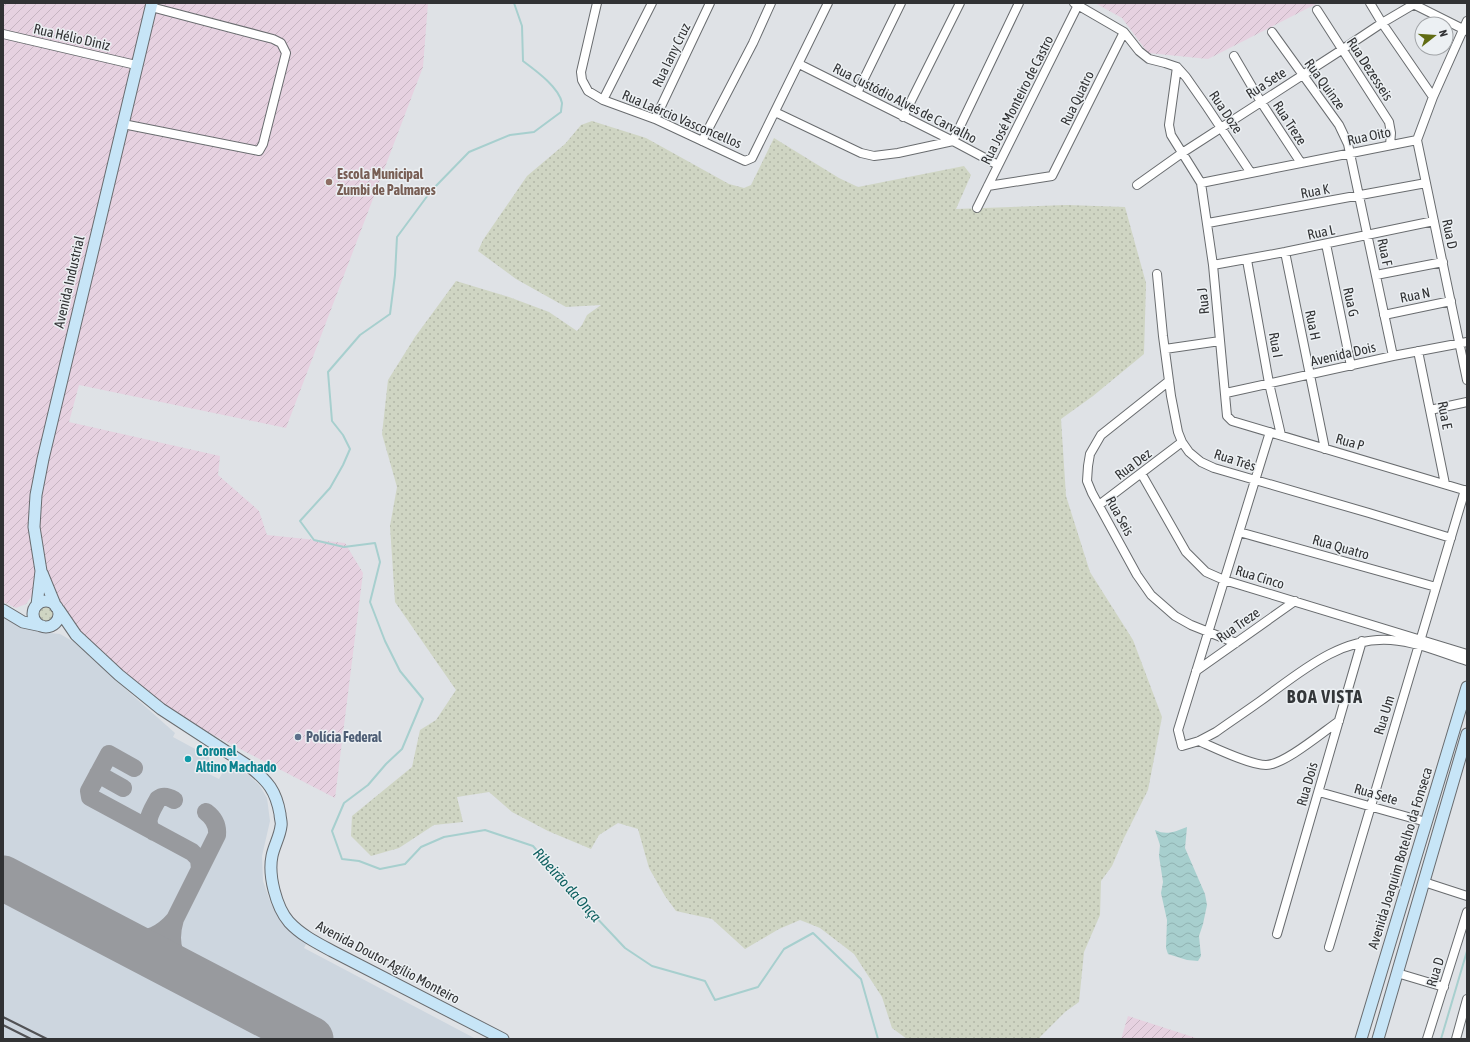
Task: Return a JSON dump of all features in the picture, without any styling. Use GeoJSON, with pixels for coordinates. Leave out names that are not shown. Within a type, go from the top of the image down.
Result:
{"type":"FeatureCollection","features":[{"type":"Feature","properties":{"kind":"street","name":"Rua Laércio Vasconcellos"},"geometry":{"type":"LineString","coordinates":[[598,3],[581,72],[582,80],[588,91],[604,100],[655,119],[745,161],[752,158],[775,112]]}},
{"type":"Feature","properties":{"kind":"street"},"geometry":{"type":"LineString","coordinates":[[604,100],[652,3]]}},
{"type":"Feature","properties":{"kind":"street","name":"Rua Iany Cruz"},"geometry":{"type":"LineString","coordinates":[[655,119],[710,3]]}},
{"type":"Feature","properties":{"kind":"street"},"geometry":{"type":"LineString","coordinates":[[702,140],[753,43],[771,3]]}},
{"type":"Feature","properties":{"kind":"street"},"geometry":{"type":"LineString","coordinates":[[828,3],[775,112],[861,153],[874,156],[898,153],[952,140],[1019,3]]}},
{"type":"Feature","properties":{"kind":"street"},"geometry":{"type":"LineString","coordinates":[[857,93],[901,3]]}},
{"type":"Feature","properties":{"kind":"street"},"geometry":{"type":"LineString","coordinates":[[904,117],[960,3]]}},
{"type":"Feature","properties":{"kind":"street"},"geometry":{"type":"LineString","coordinates":[[1370,3],[1433,97]]}},
{"type":"Feature","properties":{"kind":"street"},"geometry":{"type":"LineString","coordinates":[[1413,3],[1465,31]]}},
{"type":"Feature","properties":{"kind":"street","name":"Rua Sete"},"geometry":{"type":"LineString","coordinates":[[1136,185],[1221,127],[1413,3]]}},
{"type":"Feature","properties":{"kind":"street"},"geometry":{"type":"LineString","coordinates":[[1077,4],[1124,32],[1139,51],[1149,60],[1177,67],[1169,125],[1170,135],[1201,183]]}},
{"type":"Feature","properties":{"kind":"street","name":"Rua José Monteiro de Castro"},"geometry":{"type":"LineString","coordinates":[[976,208],[1077,4]]}},
{"type":"Feature","properties":{"kind":"street"},"geometry":{"type":"LineString","coordinates":[[123,124],[259,151],[263,144],[286,53],[281,43],[273,39],[151,5]]}},
{"type":"Feature","properties":{"kind":"street","name":"Avenida Industrial"},"geometry":{"type":"LineString","coordinates":[[58,608],[41,571],[34,527],[36,495],[42,459],[151,5]]}},
{"type":"Feature","properties":{"kind":"street","name":"Rua Dezesseis"},"geometry":{"type":"LineString","coordinates":[[1317,10],[1389,122],[1391,133],[1390,145]]}},
{"type":"Feature","properties":{"kind":"street"},"geometry":{"type":"LineString","coordinates":[[1417,140],[1433,97],[1465,31],[1467,21]]}},
{"type":"Feature","properties":{"kind":"street","name":"Rua Quatro"},"geometry":{"type":"LineString","coordinates":[[988,186],[1052,176],[1124,32]]}},
{"type":"Feature","properties":{"kind":"street","name":"Rua Quinze"},"geometry":{"type":"LineString","coordinates":[[1272,32],[1339,124],[1348,144],[1350,154]]}},
{"type":"Feature","properties":{"kind":"street","name":"Rua Hélio Diniz"},"geometry":{"type":"LineString","coordinates":[[3,34],[136,65]]}},
{"type":"Feature","properties":{"kind":"street","name":"Rua Treze"},"geometry":{"type":"LineString","coordinates":[[1234,56],[1261,102],[1301,163]]}},
{"type":"Feature","properties":{"kind":"street","name":"Rua Custódio Alves de Carvalho"},"geometry":{"type":"LineString","coordinates":[[799,64],[952,140],[998,165]]}},
{"type":"Feature","properties":{"kind":"street","name":"Rua Doze"},"geometry":{"type":"LineString","coordinates":[[1177,67],[1186,77],[1221,127],[1251,173]]}},
{"type":"Feature","properties":{"kind":"street","name":"Rua Oito"},"geometry":{"type":"LineString","coordinates":[[1201,183],[1417,140]]}},
{"type":"Feature","properties":{"kind":"street","name":"Rua D"},"geometry":{"type":"LineString","coordinates":[[1417,140],[1451,301],[1463,343],[1467,380]]}},
{"type":"Feature","properties":{"kind":"street","name":"Rua F"},"geometry":{"type":"LineString","coordinates":[[1350,154],[1393,356]]}},
{"type":"Feature","properties":{"kind":"street","name":"Rua J"},"geometry":{"type":"LineString","coordinates":[[1201,183],[1208,223],[1213,266],[1226,392],[1227,416]]}},
{"type":"Feature","properties":{"kind":"street","name":"Rua K"},"geometry":{"type":"LineString","coordinates":[[1208,223],[1426,183]]}},
{"type":"Feature","properties":{"kind":"street","name":"Rua L"},"geometry":{"type":"LineString","coordinates":[[1213,266],[1368,236],[1434,221]]}},
{"type":"Feature","properties":{"kind":"street","name":"Rua G"},"geometry":{"type":"LineString","coordinates":[[1326,244],[1351,366]]}},
{"type":"Feature","properties":{"kind":"street","name":"Rua H"},"geometry":{"type":"LineString","coordinates":[[1285,252],[1326,449]]}},
{"type":"Feature","properties":{"kind":"street","name":"Rua I"},"geometry":{"type":"LineString","coordinates":[[1246,260],[1269,383],[1281,435]]}},
{"type":"Feature","properties":{"kind":"street"},"geometry":{"type":"LineString","coordinates":[[1376,274],[1443,262]]}},
{"type":"Feature","properties":{"kind":"street","name":"Rua Três"},"geometry":{"type":"LineString","coordinates":[[1157,274],[1165,349],[1178,432],[1182,442],[1189,452],[1201,462],[1214,468],[1451,538]]}},
{"type":"Feature","properties":{"kind":"street","name":"Rua N"},"geometry":{"type":"LineString","coordinates":[[1384,315],[1451,301]]}},
{"type":"Feature","properties":{"kind":"street"},"geometry":{"type":"LineString","coordinates":[[1165,349],[1220,341]]}},
{"type":"Feature","properties":{"kind":"street","name":"Avenida Dois"},"geometry":{"type":"LineString","coordinates":[[1226,392],[1393,356],[1463,343]]}},
{"type":"Feature","properties":{"kind":"street","name":"Rua E"},"geometry":{"type":"LineString","coordinates":[[1418,351],[1445,484]]}},
{"type":"Feature","properties":{"kind":"street","name":"Rua Seis"},"geometry":{"type":"LineString","coordinates":[[1170,381],[1101,435],[1090,454],[1087,481],[1092,493],[1137,575],[1151,595],[1175,616],[1191,625],[1236,643]]}},
{"type":"Feature","properties":{"kind":"street"},"geometry":{"type":"LineString","coordinates":[[1430,410],[1467,402]]}},
{"type":"Feature","properties":{"kind":"street","name":"Rua P"},"geometry":{"type":"LineString","coordinates":[[1227,416],[1232,421],[1466,490]]}},
{"type":"Feature","properties":{"kind":"street"},"geometry":{"type":"LineString","coordinates":[[1270,432],[1178,730],[1182,746],[1199,742],[1222,728],[1318,660],[1342,648],[1362,641],[1390,640],[1420,642],[1467,654]]}},
{"type":"Feature","properties":{"kind":"street","name":"Rua Dez"},"geometry":{"type":"LineString","coordinates":[[1099,505],[1182,442]]}},
{"type":"Feature","properties":{"kind":"street","name":"Rua Cinco"},"geometry":{"type":"LineString","coordinates":[[1141,474],[1186,552],[1206,572],[1224,580],[1295,601],[1420,642]]}},
{"type":"Feature","properties":{"kind":"street","name":"Rua Um"},"geometry":{"type":"LineString","coordinates":[[1329,947],[1466,490]]}},
{"type":"Feature","properties":{"kind":"street","name":"Rua Quatro"},"geometry":{"type":"LineString","coordinates":[[1239,532],[1436,587]]}},
{"type":"Feature","properties":{"kind":"street","name":"Avenida Industrial"},"geometry":{"type":"LineString","coordinates":[[36,607],[41,571]]}},
{"type":"Feature","properties":{"kind":"street","name":"Rua Treze"},"geometry":{"type":"LineString","coordinates":[[1196,671],[1295,601]]}},
{"type":"Feature","properties":{"kind":"street"},"geometry":{"type":"LineString","coordinates":[[6,612],[36,607],[45,602],[53,604],[58,608],[58,619],[56,622],[46,626],[36,621],[34,617],[36,607]]}},
{"type":"Feature","properties":{"kind":"street","name":"Avenida Doutor Agílio Monteiro"},"geometry":{"type":"LineString","coordinates":[[58,608],[76,635],[119,675],[161,709],[250,767],[264,778],[273,790],[278,803],[281,826],[271,856],[271,877],[276,900],[288,921],[306,936],[332,951],[503,1039]]}},
{"type":"Feature","properties":{"kind":"street","name":"Avenida Doutor Agílio Monteiro"},"geometry":{"type":"LineString","coordinates":[[6,612],[22,622],[46,626],[76,635]]}},
{"type":"Feature","properties":{"kind":"street","name":"Rua Dois"},"geometry":{"type":"LineString","coordinates":[[1277,934],[1362,641]]}},
{"type":"Feature","properties":{"kind":"street"},"geometry":{"type":"LineString","coordinates":[[1420,642],[1467,661]]}},
{"type":"Feature","properties":{"kind":"street","name":"Avenida Joaquim Botelho da Fonseca"},"geometry":{"type":"LineString","coordinates":[[1362,1039],[1467,687]]}},
{"type":"Feature","properties":{"kind":"street"},"geometry":{"type":"LineString","coordinates":[[1199,742],[1241,758],[1257,763],[1269,764],[1279,762],[1339,720]]}},
{"type":"Feature","properties":{"kind":"street"},"geometry":{"type":"LineString","coordinates":[[1378,1039],[1467,734]]}},
{"type":"Feature","properties":{"kind":"street","name":"Rua Sete"},"geometry":{"type":"LineString","coordinates":[[1319,792],[1426,822]]}},
{"type":"Feature","properties":{"kind":"street"},"geometry":{"type":"LineString","coordinates":[[1424,882],[1467,896]]}},
{"type":"Feature","properties":{"kind":"street","name":"Rua D"},"geometry":{"type":"LineString","coordinates":[[1427,1039],[1467,912]]}},
{"type":"Feature","properties":{"kind":"street"},"geometry":{"type":"LineString","coordinates":[[1397,973],[1444,986]]}},
{"type":"Feature","properties":{"kind":"street"},"geometry":{"type":"LineString","coordinates":[[1456,1039],[1467,999]]}},
{"type":"Feature","properties":{"kind":"shaded area"},"geometry":{"type":"Polygon","coordinates":[[[3,3],[428,3],[423,67],[286,428],[79,385],[69,422],[220,456],[218,475],[259,511],[267,535],[345,543],[363,573],[335,798],[217,737],[171,711],[132,680],[91,642],[75,626],[54,595],[31,597],[26,604],[16,608],[3,602],[3,3]]]}},
{"type":"Feature","properties":{"kind":"shaded area"},"geometry":{"type":"Polygon","coordinates":[[[1095,3],[1318,3],[1208,59],[1148,53],[1122,18],[1095,3]]]}},
{"type":"Feature","properties":{"kind":"shaded area"},"geometry":{"type":"Polygon","coordinates":[[[3,617],[39,632],[60,634],[74,642],[175,733],[173,737],[210,757],[203,771],[219,779],[228,763],[250,776],[260,786],[267,798],[270,821],[262,856],[263,881],[271,904],[287,927],[307,942],[304,948],[476,1039],[3,1039],[3,617]]]}},
{"type":"Feature","properties":{"kind":"shaded area"},"geometry":{"type":"Polygon","coordinates":[[[1128,1016],[1199,1039],[1121,1039],[1128,1016]]]}},
{"type":"Feature","properties":{"kind":"green space"},"geometry":{"type":"Polygon","coordinates":[[[592,121],[646,138],[729,184],[744,188],[751,185],[774,138],[839,178],[858,187],[964,166],[971,175],[956,209],[1067,205],[1125,207],[1146,283],[1144,354],[1093,396],[1061,419],[1066,496],[1090,572],[1133,640],[1162,717],[1148,790],[1112,866],[1101,881],[1100,915],[1084,952],[1079,1002],[1065,1012],[1040,1037],[1040,1039],[907,1039],[892,1028],[882,997],[854,954],[820,928],[800,920],[779,929],[745,949],[712,919],[676,911],[665,896],[649,868],[638,829],[618,823],[599,835],[591,849],[548,831],[512,812],[489,792],[457,797],[463,822],[434,825],[399,848],[371,856],[351,836],[352,816],[412,767],[420,730],[436,720],[456,690],[395,602],[390,526],[397,487],[382,434],[388,380],[415,337],[456,281],[509,297],[549,312],[577,331],[587,315],[601,305],[566,307],[516,279],[478,251],[483,240],[527,176],[565,144],[581,125],[592,121]]]}},
{"type":"Feature","properties":{"kind":"green space"},"geometry":{"type":"Polygon","coordinates":[[[42,605],[50,605],[55,610],[53,621],[50,623],[42,623],[37,618],[37,610],[42,605]]]}},
{"type":"Feature","properties":{"kind":"water"},"geometry":{"type":"Polygon","coordinates":[[[1187,827],[1185,848],[1205,894],[1207,905],[1199,936],[1201,956],[1198,961],[1187,960],[1168,954],[1166,948],[1167,920],[1161,893],[1163,882],[1159,856],[1160,845],[1155,830],[1167,833],[1187,827]]]}},
{"type":"Feature","properties":{"kind":"waterway","name":"Ribeirão da Onça"},"geometry":{"type":"LineString","coordinates":[[514,3],[522,26],[523,61],[552,85],[560,97],[562,103],[561,112],[534,132],[510,135],[469,152],[431,191],[397,237],[395,275],[390,314],[360,335],[328,372],[332,421],[343,435],[350,449],[330,488],[300,521],[314,540],[344,547],[375,543],[380,562],[370,602],[385,641],[400,671],[423,699],[402,749],[386,764],[368,785],[344,803],[332,831],[342,859],[359,861],[380,869],[405,864],[421,847],[444,837],[485,830],[533,846],[576,896],[625,948],[652,966],[705,981],[715,1000],[758,987],[784,949],[813,933],[861,979],[878,1039]]}},
{"type":"Feature","properties":{"kind":"waterway"},"geometry":{"type":"LineString","coordinates":[[1441,1039],[1467,951]]}},
{"type":"Feature","properties":{"kind":"taxiway"},"geometry":{"type":"LineString","coordinates":[[134,768],[109,754],[89,791],[90,797],[192,852],[199,859],[200,869]]}},
{"type":"Feature","properties":{"kind":"taxiway"},"geometry":{"type":"LineString","coordinates":[[98,774],[123,788]]}},
{"type":"Feature","properties":{"kind":"taxiway"},"geometry":{"type":"LineString","coordinates":[[154,832],[149,824],[149,820],[151,811],[158,799],[166,797],[174,800]]}},
{"type":"Feature","properties":{"kind":"taxiway"},"geometry":{"type":"LineString","coordinates":[[107,932],[135,940],[148,938],[171,924],[175,919],[217,835],[215,822],[206,812]]}},
{"type":"Feature","properties":{"kind":"taxiway"},"geometry":{"type":"LineString","coordinates":[[175,919],[172,937],[175,953],[178,960],[196,979]]}},
{"type":"Feature","properties":{"kind":"runway"},"geometry":{"type":"LineString","coordinates":[[3,878],[311,1039]]}},
{"type":"Feature","properties":{"kind":"railway"},"geometry":{"type":"LineString","coordinates":[[3,1017],[47,1039]]}},
{"type":"Feature","properties":{"kind":"railway"},"geometry":{"type":"LineString","coordinates":[[3,1025],[31,1039]]}},
{"type":"Feature","properties":{"kind":"place","name":"Escola Municipal Zumbi de Palmares"},"geometry":{"type":"Point","coordinates":[329,182]}},
{"type":"Feature","properties":{"kind":"place","name":"Polícia Federal"},"geometry":{"type":"Point","coordinates":[298,737]}},
{"type":"Feature","properties":{"kind":"place","name":"Coronel Altino Machado"},"geometry":{"type":"Point","coordinates":[188,759]}},
{"type":"Feature","properties":{"kind":"district","name":"BOA VISTA"},"geometry":{"type":"Point","coordinates":[1325,697]}}]}
